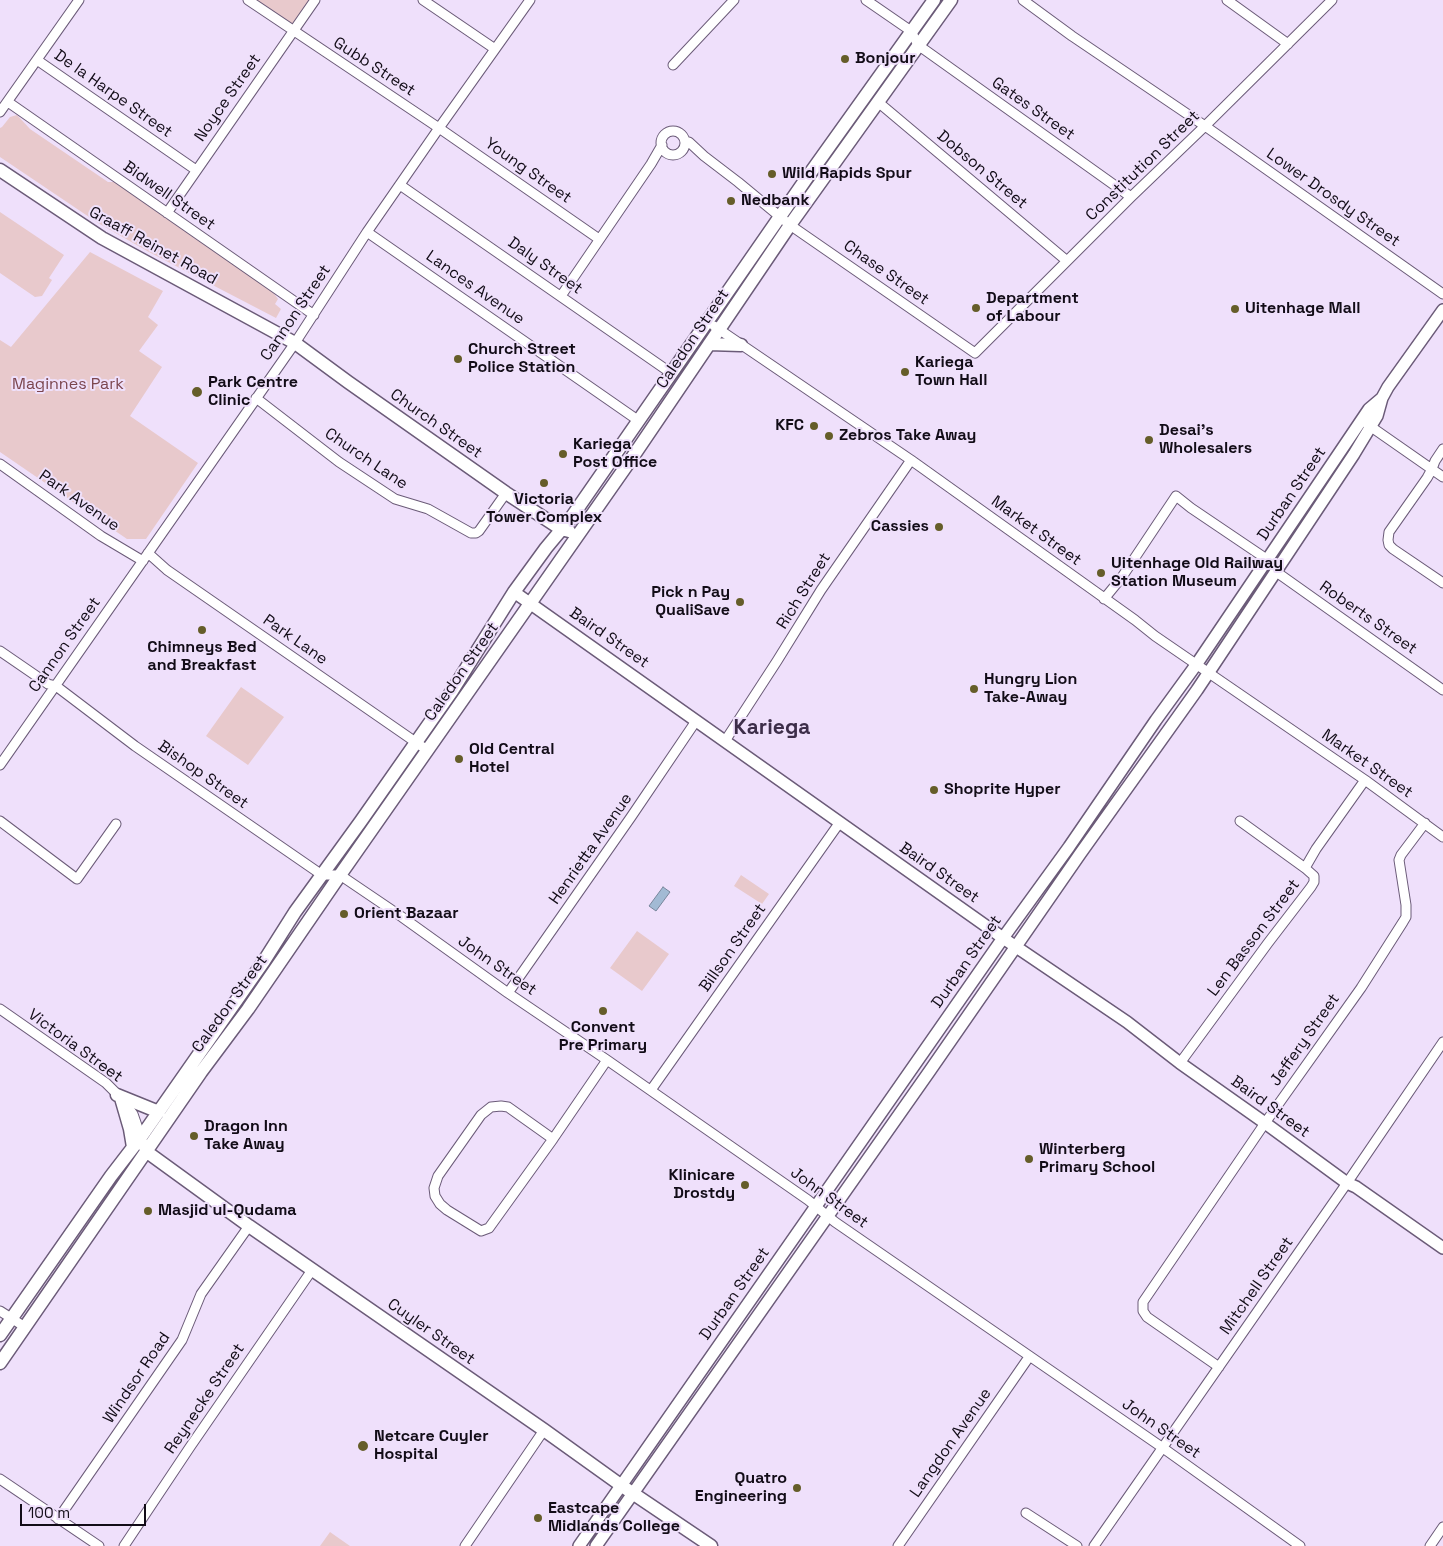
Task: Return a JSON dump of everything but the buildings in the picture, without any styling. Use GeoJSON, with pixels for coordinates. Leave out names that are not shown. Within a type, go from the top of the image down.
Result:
{"type":"FeatureCollection","features":[{"type":"Feature","properties":{"kind":"main road","name":"Caledon Street"},"geometry":{"type":"LineString","coordinates":[[0,1362],[201,1072],[248,1009],[719,330],[786,222],[834,139],[934,0]]}},
{"type":"Feature","properties":{"kind":"main road","name":"Caledon Street"},"geometry":{"type":"LineString","coordinates":[[0,1335],[5,1315],[159,1112],[264,961],[295,912],[452,691],[514,592],[571,518],[708,321],[878,102],[951,0]]}},
{"type":"Feature","properties":{"kind":"main road","name":"Graaff Reinet Road"},"geometry":{"type":"LineString","coordinates":[[0,170],[102,238],[295,343]]}},
{"type":"Feature","properties":{"kind":"main road","name":"Church Street"},"geometry":{"type":"LineString","coordinates":[[295,343],[506,493],[561,529]]}},
{"type":"Feature","properties":{"kind":"main road"},"geometry":{"type":"LineString","coordinates":[[709,344],[741,345]]}},
{"type":"Feature","properties":{"kind":"main road"},"geometry":{"type":"LineString","coordinates":[[566,551],[561,529],[572,530],[583,526]]}},
{"type":"Feature","properties":{"kind":"main road"},"geometry":{"type":"LineString","coordinates":[[119,1097],[159,1112]]}},
{"type":"Feature","properties":{"kind":"main road"},"geometry":{"type":"LineString","coordinates":[[119,1097],[130,1129],[133,1147]]}},
{"type":"Feature","properties":{"kind":"main road"},"geometry":{"type":"LineString","coordinates":[[141,1137],[147,1152]]}},
{"type":"Feature","properties":{"kind":"main road","name":"Cuyler Street"},"geometry":{"type":"LineString","coordinates":[[147,1152],[249,1226],[711,1546]]}},
{"type":"Feature","properties":{"kind":"street"},"geometry":{"type":"LineString","coordinates":[[0,112],[79,0]]}},
{"type":"Feature","properties":{"kind":"street","name":"Gubb Street"},"geometry":{"type":"LineString","coordinates":[[248,0],[293,32],[439,128]]}},
{"type":"Feature","properties":{"kind":"street","name":"Noyce Street"},"geometry":{"type":"LineString","coordinates":[[167,213],[315,0]]}},
{"type":"Feature","properties":{"kind":"street"},"geometry":{"type":"LineString","coordinates":[[423,0],[496,49]]}},
{"type":"Feature","properties":{"kind":"street","name":"Cannon Street"},"geometry":{"type":"LineString","coordinates":[[0,765],[295,343],[367,232],[530,0]]}},
{"type":"Feature","properties":{"kind":"street"},"geometry":{"type":"LineString","coordinates":[[672,65],[734,0]]}},
{"type":"Feature","properties":{"kind":"street"},"geometry":{"type":"LineString","coordinates":[[866,0],[912,32],[918,45]]}},
{"type":"Feature","properties":{"kind":"street","name":"Lower Drosdy Street"},"geometry":{"type":"LineString","coordinates":[[1022,0],[1443,294]]}},
{"type":"Feature","properties":{"kind":"street"},"geometry":{"type":"LineString","coordinates":[[1227,0],[1288,44]]}},
{"type":"Feature","properties":{"kind":"street","name":"Constitution Street"},"geometry":{"type":"LineString","coordinates":[[975,353],[1332,0]]}},
{"type":"Feature","properties":{"kind":"street","name":"Gates Street"},"geometry":{"type":"LineString","coordinates":[[918,45],[1131,197]]}},
{"type":"Feature","properties":{"kind":"street","name":"De la Harpe Street"},"geometry":{"type":"LineString","coordinates":[[37,60],[196,170]]}},
{"type":"Feature","properties":{"kind":"street","name":"Bidwell Street"},"geometry":{"type":"LineString","coordinates":[[8,102],[314,315]]}},
{"type":"Feature","properties":{"kind":"street","name":"Dobson Street"},"geometry":{"type":"LineString","coordinates":[[878,102],[1067,261]]}},
{"type":"Feature","properties":{"kind":"street","name":"Young Street"},"geometry":{"type":"LineString","coordinates":[[439,128],[599,239]]}},
{"type":"Feature","properties":{"kind":"street"},"geometry":{"type":"LineString","coordinates":[[561,296],[651,164],[662,145],[664,136],[672,132],[679,133],[685,141],[684,148],[680,153]]}},
{"type":"Feature","properties":{"kind":"street","name":"Chase Street"},"geometry":{"type":"LineString","coordinates":[[685,141],[689,142],[786,222],[975,353]]}},
{"type":"Feature","properties":{"kind":"street"},"geometry":{"type":"LineString","coordinates":[[662,145],[664,151],[670,155]]}},
{"type":"Feature","properties":{"kind":"street"},"geometry":{"type":"LineString","coordinates":[[651,164],[670,155],[680,153],[704,156]]}},
{"type":"Feature","properties":{"kind":"street","name":"Daly Street"},"geometry":{"type":"LineString","coordinates":[[400,185],[671,373]]}},
{"type":"Feature","properties":{"kind":"street","name":"Lances Avenue"},"geometry":{"type":"LineString","coordinates":[[367,232],[639,421]]}},
{"type":"Feature","properties":{"kind":"street","name":"Durban Street"},"geometry":{"type":"LineString","coordinates":[[579,1546],[1268,560],[1366,423],[1377,416],[1382,398],[1443,310]]}},
{"type":"Feature","properties":{"kind":"street","name":"Market Street"},"geometry":{"type":"LineString","coordinates":[[708,321],[911,460],[1207,673],[1365,780],[1443,837]]}},
{"type":"Feature","properties":{"kind":"street","name":"Church Lane"},"geometry":{"type":"LineString","coordinates":[[256,398],[339,462],[395,499],[428,509],[471,533],[478,533],[506,493]]}},
{"type":"Feature","properties":{"kind":"street"},"geometry":{"type":"LineString","coordinates":[[1366,423],[1443,476]]}},
{"type":"Feature","properties":{"kind":"street","name":"Durban Street"},"geometry":{"type":"LineString","coordinates":[[596,1546],[1207,673],[1330,491],[1366,423]]}},
{"type":"Feature","properties":{"kind":"street"},"geometry":{"type":"LineString","coordinates":[[1443,449],[1432,469],[1389,532],[1388,541],[1393,549],[1443,584]]}},
{"type":"Feature","properties":{"kind":"street","name":"Rich Street"},"geometry":{"type":"LineString","coordinates":[[725,741],[821,590],[911,460]]}},
{"type":"Feature","properties":{"kind":"street","name":"Park Avenue"},"geometry":{"type":"LineString","coordinates":[[0,464],[101,536],[145,557]]}},
{"type":"Feature","properties":{"kind":"street"},"geometry":{"type":"LineString","coordinates":[[1104,599],[1122,577],[1176,496],[1268,560]]}},
{"type":"Feature","properties":{"kind":"street","name":"Park Lane"},"geometry":{"type":"LineString","coordinates":[[145,557],[167,570],[427,750]]}},
{"type":"Feature","properties":{"kind":"street","name":"Roberts Street"},"geometry":{"type":"LineString","coordinates":[[1275,571],[1443,690]]}},
{"type":"Feature","properties":{"kind":"street","name":"Baird Street"},"geometry":{"type":"LineString","coordinates":[[514,592],[1003,938],[1127,1022],[1180,1063],[1347,1184],[1356,1187],[1443,1248]]}},
{"type":"Feature","properties":{"kind":"street","name":"Bishop Street"},"geometry":{"type":"LineString","coordinates":[[0,651],[48,684],[56,686],[135,746],[322,875]]}},
{"type":"Feature","properties":{"kind":"street","name":"Henrietta Avenue"},"geometry":{"type":"LineString","coordinates":[[508,993],[631,818],[696,721]]}},
{"type":"Feature","properties":{"kind":"street","name":"Len Basson Street"},"geometry":{"type":"LineString","coordinates":[[1180,1063],[1311,887],[1314,882],[1314,876],[1305,868],[1316,849],[1365,780]]}},
{"type":"Feature","properties":{"kind":"street"},"geometry":{"type":"LineString","coordinates":[[0,821],[77,879],[116,824]]}},
{"type":"Feature","properties":{"kind":"street"},"geometry":{"type":"LineString","coordinates":[[1240,821],[1305,868]]}},
{"type":"Feature","properties":{"kind":"street","name":"Billson Street"},"geometry":{"type":"LineString","coordinates":[[650,1090],[840,822]]}},
{"type":"Feature","properties":{"kind":"street","name":"Jeffery Street"},"geometry":{"type":"LineString","coordinates":[[1219,1367],[1147,1318],[1142,1304],[1151,1288],[1265,1123],[1328,1035],[1406,918],[1406,905],[1399,860],[1425,823]]}},
{"type":"Feature","properties":{"kind":"street"},"geometry":{"type":"LineString","coordinates":[[322,875],[340,875]]}},
{"type":"Feature","properties":{"kind":"street","name":"John Street"},"geometry":{"type":"LineString","coordinates":[[340,875],[816,1206],[1029,1357],[1163,1448],[1300,1546]]}},
{"type":"Feature","properties":{"kind":"street","name":"Victoria Street"},"geometry":{"type":"LineString","coordinates":[[0,1009],[106,1083],[136,1120],[141,1137]]}},
{"type":"Feature","properties":{"kind":"street","name":"Mitchell Street"},"geometry":{"type":"LineString","coordinates":[[1094,1546],[1347,1184],[1443,1042]]}},
{"type":"Feature","properties":{"kind":"street"},"geometry":{"type":"LineString","coordinates":[[553,1139],[508,1107],[491,1107],[481,1115],[438,1176],[434,1188],[435,1196],[440,1204],[454,1214],[481,1231],[486,1230],[553,1139],[607,1060]]}},
{"type":"Feature","properties":{"kind":"street","name":"Windsor Road"},"geometry":{"type":"LineString","coordinates":[[58,1519],[182,1340],[201,1294],[249,1226]]}},
{"type":"Feature","properties":{"kind":"street","name":"Reynecke Street"},"geometry":{"type":"LineString","coordinates":[[124,1546],[179,1462],[312,1270]]}},
{"type":"Feature","properties":{"kind":"street"},"geometry":{"type":"LineString","coordinates":[[5,1315],[25,1327]]}},
{"type":"Feature","properties":{"kind":"street","name":"Langdon Avenue"},"geometry":{"type":"LineString","coordinates":[[898,1546],[1029,1357]]}},
{"type":"Feature","properties":{"kind":"street"},"geometry":{"type":"LineString","coordinates":[[465,1546],[544,1430]]}},
{"type":"Feature","properties":{"kind":"street"},"geometry":{"type":"LineString","coordinates":[[0,1479],[98,1546]]}},
{"type":"Feature","properties":{"kind":"street"},"geometry":{"type":"LineString","coordinates":[[1026,1513],[1077,1546]]}},
{"type":"Feature","properties":{"kind":"street"},"geometry":{"type":"LineString","coordinates":[[1430,1546],[1443,1526]]}},
{"type":"Feature","properties":{"kind":"green space"},"geometry":{"type":"Polygon","coordinates":[[[248,0],[315,0],[293,32],[248,0]]]}},
{"type":"Feature","properties":{"kind":"green space"},"geometry":{"type":"Polygon","coordinates":[[[17,115],[30,129],[108,182],[114,182],[273,292],[278,299],[275,304],[281,309],[276,318],[149,252],[98,223],[0,157],[0,128],[10,117],[17,115]]]}},
{"type":"Feature","properties":{"kind":"green space"},"geometry":{"type":"Polygon","coordinates":[[[0,212],[64,255],[49,278],[52,280],[42,296],[35,297],[0,273],[0,212]]]}},
{"type":"Feature","properties":{"kind":"green space","name":"Maginnes Park"},"geometry":{"type":"Polygon","coordinates":[[[90,252],[163,291],[148,317],[158,325],[139,351],[162,367],[130,416],[198,463],[146,539],[127,539],[0,452],[0,340],[11,347],[90,252]]]}},
{"type":"Feature","properties":{"kind":"green space"},"geometry":{"type":"Polygon","coordinates":[[[241,687],[284,717],[248,765],[206,736],[241,687]]]}},
{"type":"Feature","properties":{"kind":"green space"},"geometry":{"type":"Polygon","coordinates":[[[741,875],[769,894],[762,904],[734,886],[741,875]]]}},
{"type":"Feature","properties":{"kind":"green space"},"geometry":{"type":"Polygon","coordinates":[[[637,931],[669,954],[642,991],[610,968],[637,931]]]}},
{"type":"Feature","properties":{"kind":"green space"},"geometry":{"type":"Polygon","coordinates":[[[330,1532],[350,1546],[320,1546],[330,1532]]]}},
{"type":"Feature","properties":{"kind":"water"},"geometry":{"type":"Polygon","coordinates":[[[663,887],[670,892],[656,911],[649,906],[663,887]]]}},
{"type":"Feature","properties":{"kind":"place","name":"Bonjour"},"geometry":{"type":"Point","coordinates":[845,59]}},
{"type":"Feature","properties":{"kind":"place","name":"Wild Rapids Spur"},"geometry":{"type":"Point","coordinates":[772,174]}},
{"type":"Feature","properties":{"kind":"place","name":"Nedbank"},"geometry":{"type":"Point","coordinates":[731,201]}},
{"type":"Feature","properties":{"kind":"place","name":"Department of Labour"},"geometry":{"type":"Point","coordinates":[976,308]}},
{"type":"Feature","properties":{"kind":"place","name":"Uitenhage Mall"},"geometry":{"type":"Point","coordinates":[1235,309]}},
{"type":"Feature","properties":{"kind":"place","name":"Church Street Police Station"},"geometry":{"type":"Point","coordinates":[458,359]}},
{"type":"Feature","properties":{"kind":"place","name":"Kariega Town Hall"},"geometry":{"type":"Point","coordinates":[905,372]}},
{"type":"Feature","properties":{"kind":"place","name":"Park Centre Clinic"},"geometry":{"type":"Point","coordinates":[197,392]}},
{"type":"Feature","properties":{"kind":"place","name":"KFC"},"geometry":{"type":"Point","coordinates":[814,426]}},
{"type":"Feature","properties":{"kind":"place","name":"Zebros Take Away"},"geometry":{"type":"Point","coordinates":[829,436]}},
{"type":"Feature","properties":{"kind":"place","name":"Desai's Wholesalers"},"geometry":{"type":"Point","coordinates":[1149,440]}},
{"type":"Feature","properties":{"kind":"place","name":"Kariega Post Office"},"geometry":{"type":"Point","coordinates":[563,454]}},
{"type":"Feature","properties":{"kind":"place","name":"Victoria Tower Complex"},"geometry":{"type":"Point","coordinates":[544,483]}},
{"type":"Feature","properties":{"kind":"place","name":"Cassies"},"geometry":{"type":"Point","coordinates":[939,527]}},
{"type":"Feature","properties":{"kind":"place","name":"Uitenhage Old Railway Station Museum"},"geometry":{"type":"Point","coordinates":[1101,573]}},
{"type":"Feature","properties":{"kind":"place","name":"Pick n Pay QualiSave"},"geometry":{"type":"Point","coordinates":[740,602]}},
{"type":"Feature","properties":{"kind":"place","name":"Chimneys Bed and Breakfast"},"geometry":{"type":"Point","coordinates":[202,630]}},
{"type":"Feature","properties":{"kind":"place","name":"Hungry Lion Take-Away"},"geometry":{"type":"Point","coordinates":[974,689]}},
{"type":"Feature","properties":{"kind":"place","name":"Old Central Hotel"},"geometry":{"type":"Point","coordinates":[459,759]}},
{"type":"Feature","properties":{"kind":"place","name":"Shoprite Hyper"},"geometry":{"type":"Point","coordinates":[934,790]}},
{"type":"Feature","properties":{"kind":"place","name":"Orient Bazaar"},"geometry":{"type":"Point","coordinates":[344,914]}},
{"type":"Feature","properties":{"kind":"place","name":"Convent Pre Primary"},"geometry":{"type":"Point","coordinates":[603,1011]}},
{"type":"Feature","properties":{"kind":"place","name":"Dragon Inn Take Away"},"geometry":{"type":"Point","coordinates":[194,1136]}},
{"type":"Feature","properties":{"kind":"place","name":"Winterberg Primary School"},"geometry":{"type":"Point","coordinates":[1029,1159]}},
{"type":"Feature","properties":{"kind":"place","name":"Klinicare Drostdy"},"geometry":{"type":"Point","coordinates":[745,1185]}},
{"type":"Feature","properties":{"kind":"place","name":"Masjid ul-Qudama"},"geometry":{"type":"Point","coordinates":[148,1211]}},
{"type":"Feature","properties":{"kind":"place","name":"Netcare Cuyler Hospital"},"geometry":{"type":"Point","coordinates":[363,1446]}},
{"type":"Feature","properties":{"kind":"place","name":"Quatro Engineering"},"geometry":{"type":"Point","coordinates":[797,1488]}},
{"type":"Feature","properties":{"kind":"place","name":"Eastcape Midlands College"},"geometry":{"type":"Point","coordinates":[538,1518]}},
{"type":"Feature","properties":{"kind":"district","name":"Kariega"},"geometry":{"type":"Point","coordinates":[772,728]}}]}
